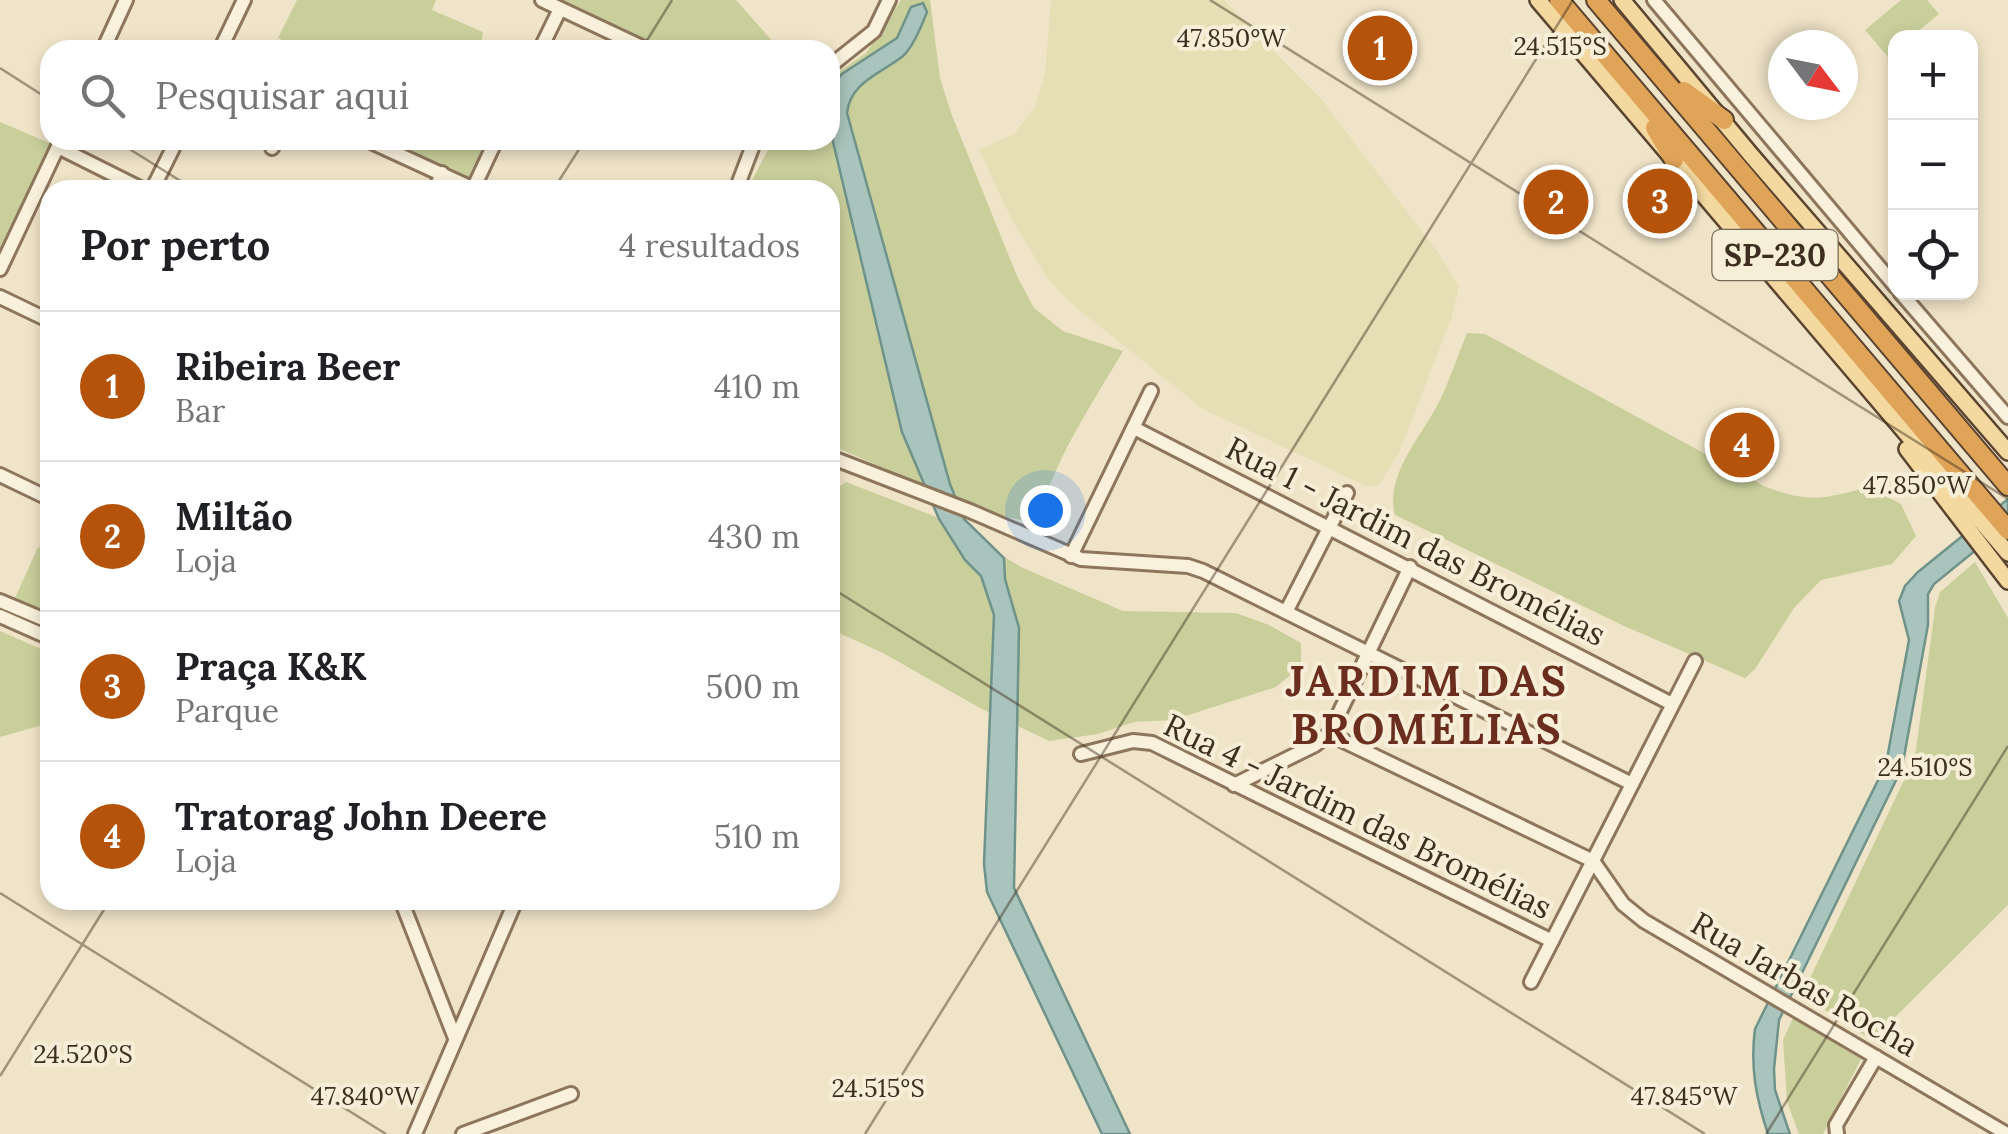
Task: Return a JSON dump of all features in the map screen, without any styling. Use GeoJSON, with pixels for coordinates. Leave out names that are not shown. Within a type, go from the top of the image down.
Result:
{"type":"FeatureCollection","features":[{"type":"Feature","properties":{"kind":"highway","name":"SP-230"},"geometry":{"type":"LineString","coordinates":[[1558,0],[1980,520],[2008,530]]}},
{"type":"Feature","properties":{"kind":"highway","name":"SP-230"},"geometry":{"type":"LineString","coordinates":[[1596,0],[2008,486]]}},
{"type":"Feature","properties":{"kind":"highway"},"geometry":{"type":"LineString","coordinates":[[1659,73],[1724,120]]}},
{"type":"Feature","properties":{"kind":"highway"},"geometry":{"type":"LineString","coordinates":[[1623,76],[1674,160]]}},
{"type":"Feature","properties":{"kind":"main road"},"geometry":{"type":"LineString","coordinates":[[1538,0],[2008,552]]}},
{"type":"Feature","properties":{"kind":"main road"},"geometry":{"type":"LineString","coordinates":[[1622,0],[2008,452]]}},
{"type":"Feature","properties":{"kind":"main road"},"geometry":{"type":"LineString","coordinates":[[1917,345],[2008,442]]}},
{"type":"Feature","properties":{"kind":"main road"},"geometry":{"type":"LineString","coordinates":[[1980,520],[1992,560],[2008,581]]}},
{"type":"Feature","properties":{"kind":"street"},"geometry":{"type":"LineString","coordinates":[[108,40],[126,0]]}},
{"type":"Feature","properties":{"kind":"street"},"geometry":{"type":"LineString","coordinates":[[225,40],[244,0]]}},
{"type":"Feature","properties":{"kind":"street"},"geometry":{"type":"LineString","coordinates":[[542,0],[627,40]]}},
{"type":"Feature","properties":{"kind":"street"},"geometry":{"type":"LineString","coordinates":[[840,58],[874,31],[889,0]]}},
{"type":"Feature","properties":{"kind":"street"},"geometry":{"type":"LineString","coordinates":[[1654,0],[1888,278]]}},
{"type":"Feature","properties":{"kind":"street"},"geometry":{"type":"LineString","coordinates":[[545,40],[560,9]]}},
{"type":"Feature","properties":{"kind":"street"},"geometry":{"type":"LineString","coordinates":[[42,180],[56,150]]}},
{"type":"Feature","properties":{"kind":"street"},"geometry":{"type":"LineString","coordinates":[[70,150],[126,180]]}},
{"type":"Feature","properties":{"kind":"street"},"geometry":{"type":"LineString","coordinates":[[157,180],[171,150]]}},
{"type":"Feature","properties":{"kind":"street"},"geometry":{"type":"LineString","coordinates":[[389,150],[455,180]]}},
{"type":"Feature","properties":{"kind":"street"},"geometry":{"type":"LineString","coordinates":[[479,180],[492,150]]}},
{"type":"Feature","properties":{"kind":"street"},"geometry":{"type":"LineString","coordinates":[[740,180],[751,150]]}},
{"type":"Feature","properties":{"kind":"street"},"geometry":{"type":"LineString","coordinates":[[439,180],[442,174]]}},
{"type":"Feature","properties":{"kind":"street"},"geometry":{"type":"LineString","coordinates":[[0,269],[40,184]]}},
{"type":"Feature","properties":{"kind":"street"},"geometry":{"type":"LineString","coordinates":[[0,297],[40,316]]}},
{"type":"Feature","properties":{"kind":"street"},"geometry":{"type":"LineString","coordinates":[[1907,300],[2008,417]]}},
{"type":"Feature","properties":{"kind":"street"},"geometry":{"type":"LineString","coordinates":[[1071,556],[1152,391]]}},
{"type":"Feature","properties":{"kind":"street","name":"Rua 1 - Jardim das Bromélias"},"geometry":{"type":"LineString","coordinates":[[1134,428],[1672,704]]}},
{"type":"Feature","properties":{"kind":"street"},"geometry":{"type":"LineString","coordinates":[[840,461],[970,511],[1071,556],[1188,566],[1632,784]]}},
{"type":"Feature","properties":{"kind":"street"},"geometry":{"type":"LineString","coordinates":[[0,475],[40,494]]}},
{"type":"Feature","properties":{"kind":"street"},"geometry":{"type":"LineString","coordinates":[[1286,612],[1347,493]]}},
{"type":"Feature","properties":{"kind":"street"},"geometry":{"type":"LineString","coordinates":[[1234,785],[1330,734],[1410,567]]}},
{"type":"Feature","properties":{"kind":"street"},"geometry":{"type":"LineString","coordinates":[[0,601],[40,618]]}},
{"type":"Feature","properties":{"kind":"street"},"geometry":{"type":"LineString","coordinates":[[0,616],[40,634]]}},
{"type":"Feature","properties":{"kind":"street"},"geometry":{"type":"LineString","coordinates":[[1531,982],[1694,660]]}},
{"type":"Feature","properties":{"kind":"street"},"geometry":{"type":"LineString","coordinates":[[1330,734],[1593,862]]}},
{"type":"Feature","properties":{"kind":"street","name":"Rua 4 - Jardim das Bromélias"},"geometry":{"type":"LineString","coordinates":[[1081,754],[1145,741],[1552,941]]}},
{"type":"Feature","properties":{"kind":"street","name":"Rua Jarbas Rocha"},"geometry":{"type":"LineString","coordinates":[[1593,862],[1618,898],[1636,915],[2007,1134]]}},
{"type":"Feature","properties":{"kind":"street"},"geometry":{"type":"LineString","coordinates":[[405,910],[455,1038]]}},
{"type":"Feature","properties":{"kind":"street"},"geometry":{"type":"LineString","coordinates":[[418,1133],[512,910]]}},
{"type":"Feature","properties":{"kind":"street"},"geometry":{"type":"LineString","coordinates":[[1836,1133],[1836,1124],[1876,1057]]}},
{"type":"Feature","properties":{"kind":"street"},"geometry":{"type":"LineString","coordinates":[[463,1134],[571,1094]]}},
{"type":"Feature","properties":{"kind":"shaded area"},"geometry":{"type":"Polygon","coordinates":[[[1051,0],[1224,0],[1323,101],[1439,254],[1459,286],[1451,319],[1399,453],[1379,485],[1368,487],[1203,409],[1072,304],[1048,279],[1011,218],[979,150],[1014,134],[1035,106],[1045,73],[1051,0]]]}},
{"type":"Feature","properties":{"kind":"green space"},"geometry":{"type":"Polygon","coordinates":[[[297,0],[436,0],[432,10],[483,32],[482,40],[278,38],[297,0]]]}},
{"type":"Feature","properties":{"kind":"green space"},"geometry":{"type":"Polygon","coordinates":[[[550,0],[736,0],[771,40],[634,40],[550,0]]]}},
{"type":"Feature","properties":{"kind":"green space"},"geometry":{"type":"Polygon","coordinates":[[[901,0],[930,0],[940,78],[951,113],[1017,276],[1034,308],[1063,331],[1123,351],[1064,454],[1038,520],[1020,520],[967,504],[840,449],[840,180],[752,180],[768,150],[840,150],[840,71],[866,53],[901,0]]]}},
{"type":"Feature","properties":{"kind":"green space"},"geometry":{"type":"Polygon","coordinates":[[[1901,0],[1927,0],[1939,14],[1920,30],[1888,30],[1888,57],[1865,30],[1901,0]]]}},
{"type":"Feature","properties":{"kind":"green space"},"geometry":{"type":"Polygon","coordinates":[[[0,122],[40,139],[40,150],[49,150],[0,254],[0,122]]]}},
{"type":"Feature","properties":{"kind":"green space"},"geometry":{"type":"Polygon","coordinates":[[[402,150],[482,150],[468,180],[402,150]]]}},
{"type":"Feature","properties":{"kind":"green space"},"geometry":{"type":"Polygon","coordinates":[[[1467,333],[1485,334],[1764,486],[1816,498],[1869,487],[1901,504],[1916,536],[1892,564],[1821,580],[1794,608],[1755,669],[1745,678],[1624,626],[1395,515],[1393,500],[1400,470],[1440,400],[1467,333]]]}},
{"type":"Feature","properties":{"kind":"green space"},"geometry":{"type":"Polygon","coordinates":[[[846,482],[934,516],[1023,568],[1123,611],[1236,613],[1269,625],[1301,643],[1301,662],[1276,687],[1173,720],[1134,722],[1098,734],[1049,741],[840,634],[840,486],[846,482]]]}},
{"type":"Feature","properties":{"kind":"green space"},"geometry":{"type":"Polygon","coordinates":[[[38,547],[40,548],[40,609],[15,598],[38,547]]]}},
{"type":"Feature","properties":{"kind":"green space"},"geometry":{"type":"Polygon","coordinates":[[[1975,562],[2008,618],[2008,905],[1872,1040],[1802,995],[1915,757],[1940,592],[1975,562]]]}},
{"type":"Feature","properties":{"kind":"green space"},"geometry":{"type":"Polygon","coordinates":[[[0,631],[40,649],[40,726],[0,737],[0,631]]]}},
{"type":"Feature","properties":{"kind":"green space"},"geometry":{"type":"Polygon","coordinates":[[[1793,1018],[1861,1059],[1823,1134],[1799,1134],[1787,1102],[1783,1040],[1793,1018]]]}},
{"type":"Feature","properties":{"kind":"water"},"geometry":{"type":"Polygon","coordinates":[[[923,3],[927,12],[910,47],[860,86],[847,113],[950,484],[964,519],[1004,558],[1005,579],[1019,628],[1014,888],[1130,1134],[1102,1134],[987,892],[984,864],[994,615],[981,576],[965,560],[939,519],[902,432],[835,150],[840,150],[840,76],[897,38],[911,7],[923,3]]]}},
{"type":"Feature","properties":{"kind":"water"},"geometry":{"type":"Polygon","coordinates":[[[2008,499],[2008,524],[1934,584],[1928,594],[1928,625],[1902,768],[1779,1020],[1775,1090],[1790,1134],[1768,1134],[1755,1082],[1755,1029],[1886,764],[1909,640],[1899,601],[1905,586],[1918,572],[2008,499]]]}},
{"type":"Feature","properties":{"kind":"place","name":"Ribeira Beer"},"geometry":{"type":"Point","coordinates":[1380,48]}},
{"type":"Feature","properties":{"kind":"place","name":"Praça K&K"},"geometry":{"type":"Point","coordinates":[1660,201]}},
{"type":"Feature","properties":{"kind":"place","name":"Miltão"},"geometry":{"type":"Point","coordinates":[1556,202]}},
{"type":"Feature","properties":{"kind":"place","name":"Tratorag John Deere"},"geometry":{"type":"Point","coordinates":[1742,445]}},
{"type":"Feature","properties":{"kind":"district","name":"JARDIM DAS BROMÉLIAS"},"geometry":{"type":"Point","coordinates":[1427,705]}}]}
